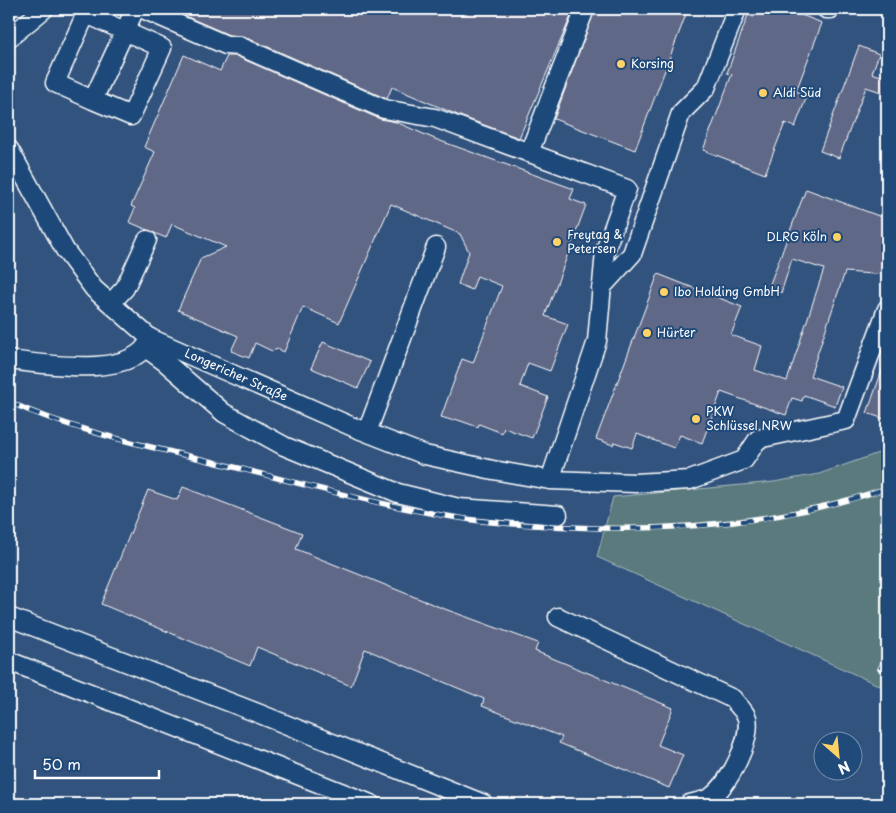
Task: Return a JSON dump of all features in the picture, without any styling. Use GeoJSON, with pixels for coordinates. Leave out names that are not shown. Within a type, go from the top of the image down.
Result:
{"type":"FeatureCollection","features":[{"type":"Feature","properties":{"kind":"street"},"geometry":{"type":"LineString","coordinates":[[9,38],[44,9]]}},
{"type":"Feature","properties":{"kind":"street"},"geometry":{"type":"LineString","coordinates":[[93,100],[135,9]]}},
{"type":"Feature","properties":{"kind":"street"},"geometry":{"type":"LineString","coordinates":[[143,9],[226,45],[239,46],[384,109],[435,118],[626,189],[605,251],[597,341],[550,480]]}},
{"type":"Feature","properties":{"kind":"street"},"geometry":{"type":"LineString","coordinates":[[529,153],[585,9]]}},
{"type":"Feature","properties":{"kind":"street"},"geometry":{"type":"LineString","coordinates":[[601,288],[632,254],[681,113],[706,88],[737,9]]}},
{"type":"Feature","properties":{"kind":"street"},"geometry":{"type":"LineString","coordinates":[[826,9],[831,9]]}},
{"type":"Feature","properties":{"kind":"street"},"geometry":{"type":"LineString","coordinates":[[91,16],[125,31],[162,48],[131,116],[55,83],[83,20],[91,16]]}},
{"type":"Feature","properties":{"kind":"street","name":"Longericher Straße"},"geometry":{"type":"LineString","coordinates":[[9,149],[65,250],[94,289],[111,303],[148,343],[425,455],[493,470],[550,480],[635,483],[690,480],[744,460],[758,439],[846,420],[887,309]]}},
{"type":"Feature","properties":{"kind":"street"},"geometry":{"type":"LineString","coordinates":[[111,303],[125,288],[146,240]]}},
{"type":"Feature","properties":{"kind":"street"},"geometry":{"type":"LineString","coordinates":[[367,432],[436,247]]}},
{"type":"Feature","properties":{"kind":"street"},"geometry":{"type":"LineString","coordinates":[[9,360],[61,365],[110,366],[130,359],[148,343],[165,362],[224,413],[284,446],[398,493],[459,508],[558,515]]}},
{"type":"Feature","properties":{"kind":"street"},"geometry":{"type":"LineString","coordinates":[[9,617],[260,714],[484,804]]}},
{"type":"Feature","properties":{"kind":"street"},"geometry":{"type":"LineString","coordinates":[[558,617],[733,699],[746,716],[748,728],[731,774],[723,785],[710,797],[689,804]]}},
{"type":"Feature","properties":{"kind":"street"},"geometry":{"type":"LineString","coordinates":[[9,662],[371,804]]}},
{"type":"Feature","properties":{"kind":"green space"},"geometry":{"type":"Polygon","coordinates":[[[887,450],[887,689],[597,557],[613,497],[774,482],[819,474],[887,450]]]}},
{"type":"Feature","properties":{"kind":"building"},"geometry":{"type":"Polygon","coordinates":[[[169,9],[574,9],[519,138],[460,116],[392,87],[387,99],[243,36],[229,35],[169,9]]]}},
{"type":"Feature","properties":{"kind":"building","name":"Korsing"},"geometry":{"type":"Polygon","coordinates":[[[595,9],[688,9],[635,150],[554,119],[595,9]]]}},
{"type":"Feature","properties":{"kind":"building","name":"Aldi Süd"},"geometry":{"type":"Polygon","coordinates":[[[758,9],[786,9],[822,23],[796,91],[807,96],[795,127],[785,123],[765,174],[703,150],[732,74],[727,73],[748,15],[754,17],[758,9]]]}},
{"type":"Feature","properties":{"kind":"building"},"geometry":{"type":"Polygon","coordinates":[[[859,46],[879,54],[872,73],[887,78],[887,94],[866,87],[839,158],[820,151],[859,46]]]}},
{"type":"Feature","properties":{"kind":"building"},"geometry":{"type":"Polygon","coordinates":[[[184,55],[220,71],[227,56],[236,56],[380,119],[396,122],[435,139],[574,189],[570,199],[586,205],[545,316],[568,324],[550,371],[528,363],[520,386],[548,397],[532,438],[504,428],[502,433],[479,424],[478,427],[455,419],[454,421],[441,417],[462,359],[473,363],[502,286],[477,276],[472,290],[458,284],[469,252],[460,234],[391,204],[339,323],[303,307],[284,352],[278,349],[272,351],[255,343],[249,358],[231,351],[238,336],[178,310],[201,258],[226,247],[172,224],[166,238],[129,222],[135,208],[131,206],[155,152],[144,147],[184,55]]]}},
{"type":"Feature","properties":{"kind":"building"},"geometry":{"type":"Polygon","coordinates":[[[806,189],[887,219],[887,275],[845,272],[810,376],[842,387],[835,406],[804,395],[802,401],[792,398],[786,415],[721,392],[702,443],[680,435],[674,448],[637,434],[632,448],[614,442],[613,445],[596,439],[658,274],[742,307],[731,335],[762,346],[755,370],[787,381],[824,269],[792,259],[781,293],[768,289],[806,189]]]}},
{"type":"Feature","properties":{"kind":"building"},"geometry":{"type":"Polygon","coordinates":[[[323,342],[370,362],[358,388],[311,368],[323,342]]]}},
{"type":"Feature","properties":{"kind":"building"},"geometry":{"type":"Polygon","coordinates":[[[885,362],[887,362],[887,420],[867,413],[885,362]]]}},
{"type":"Feature","properties":{"kind":"building"},"geometry":{"type":"Polygon","coordinates":[[[183,487],[302,533],[296,549],[442,608],[538,643],[535,651],[673,708],[658,745],[683,755],[669,788],[559,743],[562,737],[482,706],[484,699],[365,649],[351,686],[257,647],[250,666],[101,604],[148,490],[177,500],[183,487]]]}},
{"type":"Feature","properties":{"kind":"railway"},"geometry":{"type":"LineString","coordinates":[[9,402],[64,423],[148,447],[389,505],[489,522],[611,528],[691,526],[770,517],[809,510],[887,488]]}},
{"type":"Feature","properties":{"kind":"railway"},"geometry":{"type":"LineString","coordinates":[[880,669],[887,657]]}},
{"type":"Feature","properties":{"kind":"place","name":"Korsing"},"geometry":{"type":"Point","coordinates":[621,64]}},
{"type":"Feature","properties":{"kind":"place","name":"Aldi Süd"},"geometry":{"type":"Point","coordinates":[763,93]}},
{"type":"Feature","properties":{"kind":"place","name":"DLRG Köln"},"geometry":{"type":"Point","coordinates":[837,237]}},
{"type":"Feature","properties":{"kind":"place","name":"Freytag & Petersen"},"geometry":{"type":"Point","coordinates":[557,242]}},
{"type":"Feature","properties":{"kind":"place","name":"Ibo Holding GmbH"},"geometry":{"type":"Point","coordinates":[664,292]}},
{"type":"Feature","properties":{"kind":"place","name":"Hürter"},"geometry":{"type":"Point","coordinates":[647,333]}},
{"type":"Feature","properties":{"kind":"place","name":"PKW Schlüssel NRW"},"geometry":{"type":"Point","coordinates":[696,419]}}]}
